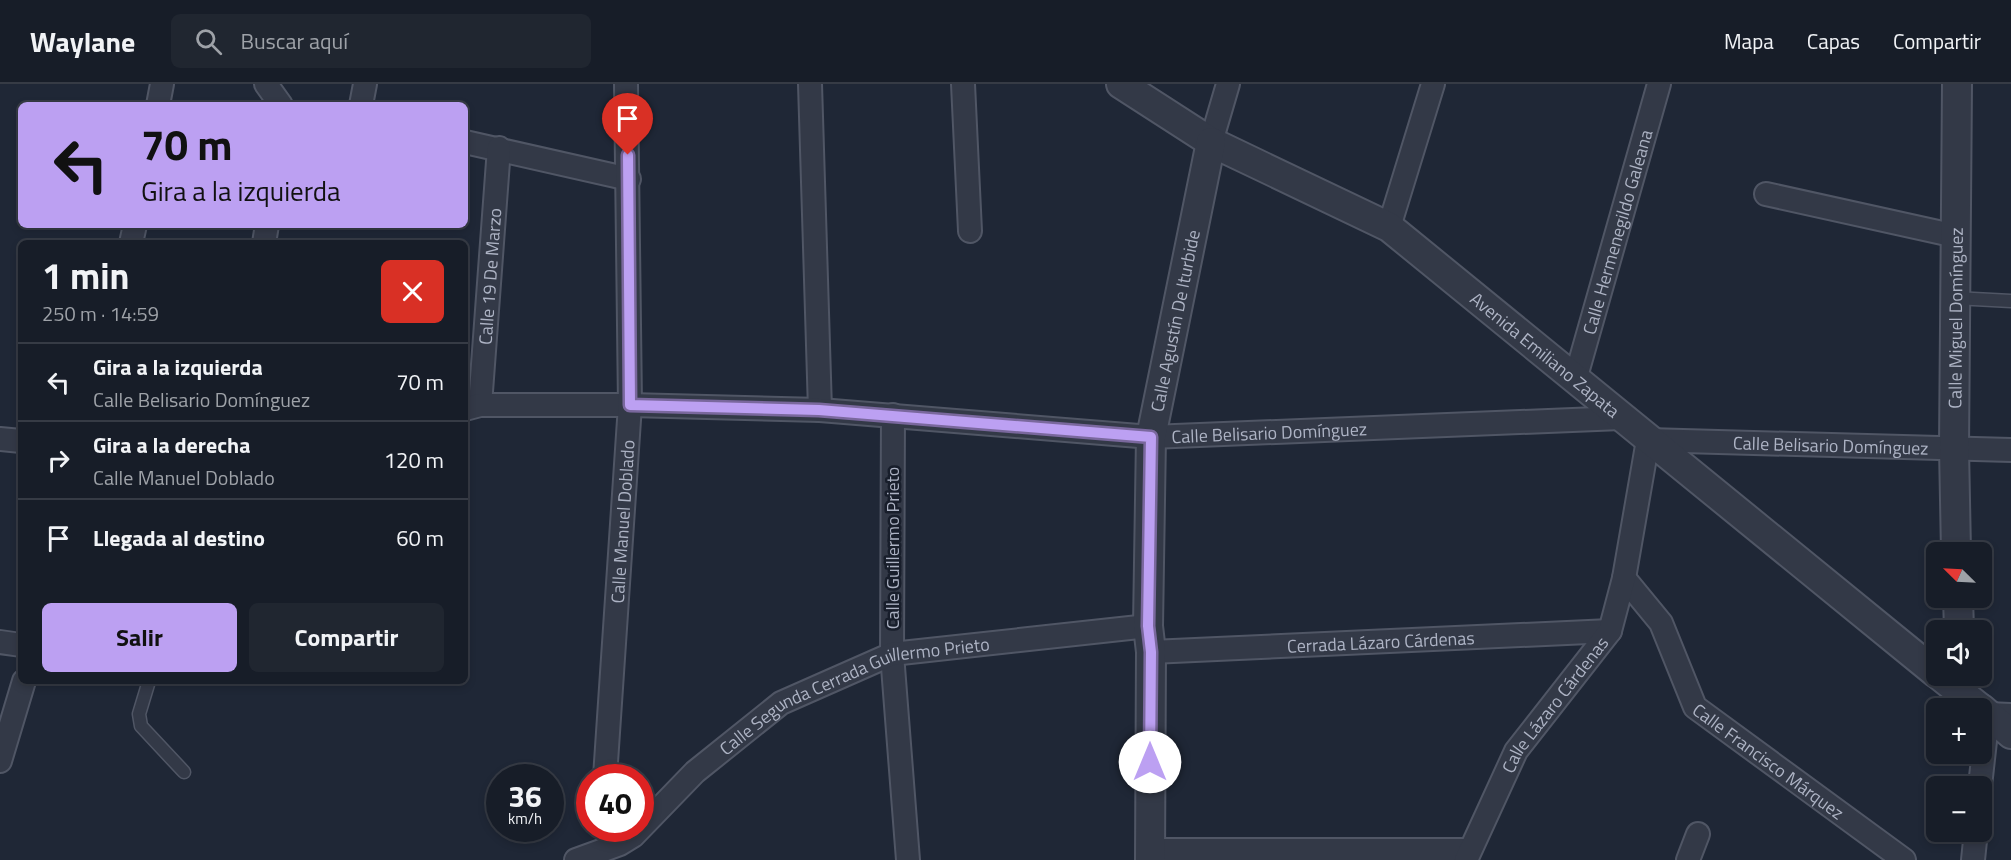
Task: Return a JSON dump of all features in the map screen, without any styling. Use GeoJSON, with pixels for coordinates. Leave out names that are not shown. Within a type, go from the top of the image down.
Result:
{"type":"FeatureCollection","features":[{"type":"Feature","properties":{"kind":"street"},"geometry":{"type":"LineString","coordinates":[[159,102],[162,84]]}},
{"type":"Feature","properties":{"kind":"street"},"geometry":{"type":"LineString","coordinates":[[266,84],[279,102]]}},
{"type":"Feature","properties":{"kind":"street"},"geometry":{"type":"LineString","coordinates":[[362,102],[365,84]]}},
{"type":"Feature","properties":{"kind":"street","name":"Calle Manuel Doblado"},"geometry":{"type":"LineString","coordinates":[[606,764],[630,405],[629,179],[626,84]]}},
{"type":"Feature","properties":{"kind":"street"},"geometry":{"type":"LineString","coordinates":[[810,84],[819,410]]}},
{"type":"Feature","properties":{"kind":"street"},"geometry":{"type":"LineString","coordinates":[[963,84],[970,231]]}},
{"type":"Feature","properties":{"kind":"street","name":"Avenida Emiliano Zapata"},"geometry":{"type":"LineString","coordinates":[[1121,84],[1211,142],[1389,227],[1648,440],[1970,695],[2011,734]]}},
{"type":"Feature","properties":{"kind":"street"},"geometry":{"type":"LineString","coordinates":[[1211,142],[1228,84]]}},
{"type":"Feature","properties":{"kind":"street"},"geometry":{"type":"LineString","coordinates":[[1389,227],[1433,84]]}},
{"type":"Feature","properties":{"kind":"street","name":"Calle Hermenegildo Galeana"},"geometry":{"type":"LineString","coordinates":[[1575,380],[1659,84]]}},
{"type":"Feature","properties":{"kind":"street","name":"Calle Miguel Domínguez"},"geometry":{"type":"LineString","coordinates":[[1956,542],[1954,448],[1957,84]]}},
{"type":"Feature","properties":{"kind":"street","name":"Calle Agustín De Iturbide"},"geometry":{"type":"LineString","coordinates":[[1150,855],[1151,437],[1211,142]]}},
{"type":"Feature","properties":{"kind":"street"},"geometry":{"type":"LineString","coordinates":[[468,143],[629,179]]}},
{"type":"Feature","properties":{"kind":"street","name":"Calle 19 De Marzo"},"geometry":{"type":"LineString","coordinates":[[472,407],[499,148]]}},
{"type":"Feature","properties":{"kind":"street"},"geometry":{"type":"LineString","coordinates":[[1766,194],[1956,236]]}},
{"type":"Feature","properties":{"kind":"street","name":"Calle Belisario Domínguez"},"geometry":{"type":"LineString","coordinates":[[472,407],[630,405],[819,410],[1151,437],[1621,418]]}},
{"type":"Feature","properties":{"kind":"street","name":"Calle Guillermo Prieto"},"geometry":{"type":"LineString","coordinates":[[893,415],[892,654],[902,860]]}},
{"type":"Feature","properties":{"kind":"street"},"geometry":{"type":"LineString","coordinates":[[0,439],[18,441]]}},
{"type":"Feature","properties":{"kind":"street","name":"Calle Belisario Domínguez"},"geometry":{"type":"LineString","coordinates":[[1648,440],[2011,450]]}},
{"type":"Feature","properties":{"kind":"street","name":"Calle Lázaro Cárdenas"},"geometry":{"type":"LineString","coordinates":[[1467,855],[1516,751],[1610,631],[1624,578],[1648,440]]}},
{"type":"Feature","properties":{"kind":"street","name":"Calle Francisco Márquez"},"geometry":{"type":"LineString","coordinates":[[1624,578],[1661,623],[1695,707],[1904,860]]}},
{"type":"Feature","properties":{"kind":"street","name":"Cerrada Lázaro Cárdenas"},"geometry":{"type":"LineString","coordinates":[[1150,639],[1610,631]]}},
{"type":"Feature","properties":{"kind":"street","name":"Calle Segunda Cerrada Guillermo Prieto"},"geometry":{"type":"LineString","coordinates":[[576,860],[600,846],[620,844],[633,836],[695,772],[781,703],[892,654],[1150,639]]}},
{"type":"Feature","properties":{"kind":"street"},"geometry":{"type":"LineString","coordinates":[[0,642],[18,645]]}},
{"type":"Feature","properties":{"kind":"street"},"geometry":{"type":"LineString","coordinates":[[0,761],[23,684]]}},
{"type":"Feature","properties":{"kind":"street"},"geometry":{"type":"LineString","coordinates":[[1970,695],[1979,776]]}},
{"type":"Feature","properties":{"kind":"street"},"geometry":{"type":"LineString","coordinates":[[1688,860],[1698,834]]}},
{"type":"Feature","properties":{"kind":"street"},"geometry":{"type":"LineString","coordinates":[[1972,860],[1974,842]]}},
{"type":"Feature","properties":{"kind":"street"},"geometry":{"type":"LineString","coordinates":[[1150,855],[1467,855]]}},
{"type":"Feature","properties":{"kind":"lane"},"geometry":{"type":"LineString","coordinates":[[1955,298],[2011,301]]}},
{"type":"Feature","properties":{"kind":"lane"},"geometry":{"type":"LineString","coordinates":[[147,684],[139,714],[141,726],[184,772]]}},
{"type":"Feature","properties":{"kind":"route"},"geometry":{"type":"LineString","coordinates":[[628,155],[630,405],[819,410],[1151,437],[1148,626],[1151,652],[1150,762]]}}]}
